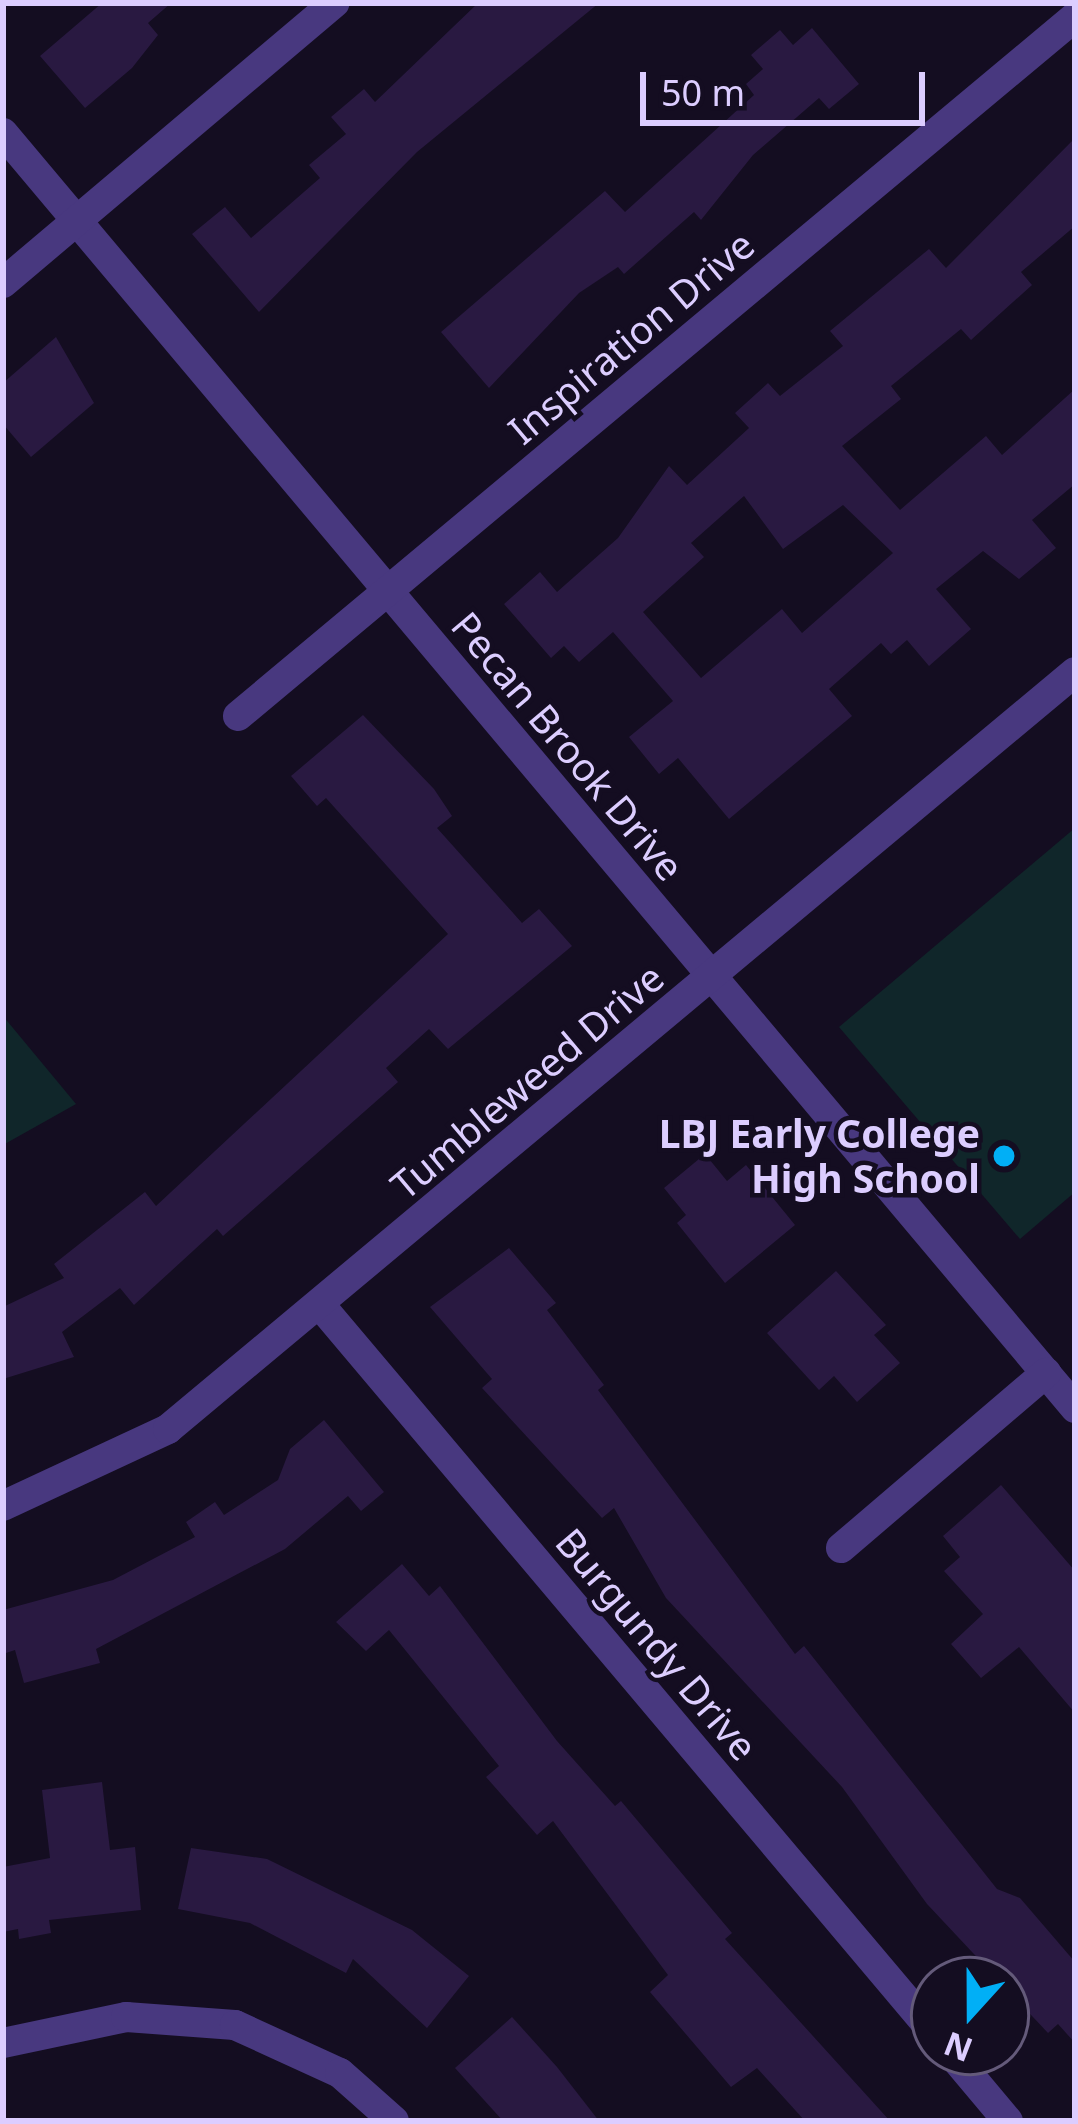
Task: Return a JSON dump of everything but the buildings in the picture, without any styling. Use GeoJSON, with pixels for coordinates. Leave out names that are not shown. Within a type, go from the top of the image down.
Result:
{"type":"FeatureCollection","features":[{"type":"Feature","properties":{"kind":"street"},"geometry":{"type":"LineString","coordinates":[[3,284],[334,3]]}},
{"type":"Feature","properties":{"kind":"street","name":"Inspiration Drive"},"geometry":{"type":"LineString","coordinates":[[238,716],[1075,17]]}},
{"type":"Feature","properties":{"kind":"street","name":"Pecan Brook Drive"},"geometry":{"type":"LineString","coordinates":[[3,133],[1075,1408]]}},
{"type":"Feature","properties":{"kind":"street","name":"Tumbleweed Drive"},"geometry":{"type":"LineString","coordinates":[[3,1506],[168,1430],[1075,672]]}},
{"type":"Feature","properties":{"kind":"street","name":"Burgundy Drive"},"geometry":{"type":"LineString","coordinates":[[321,1306],[910,2005]]}},
{"type":"Feature","properties":{"kind":"street"},"geometry":{"type":"LineString","coordinates":[[841,1548],[1046,1373]]}},
{"type":"Feature","properties":{"kind":"street"},"geometry":{"type":"LineString","coordinates":[[3,2043],[125,2017],[235,2025],[340,2073],[394,2121]]}},
{"type":"Feature","properties":{"kind":"street"},"geometry":{"type":"LineString","coordinates":[[970,2076],[1008,2121]]}},
{"type":"Feature","properties":{"kind":"green space","name":"LBJ Early College High School"},"geometry":{"type":"Polygon","coordinates":[[[1075,828],[1075,1192],[1020,1239],[839,1027],[1075,828]]]}},
{"type":"Feature","properties":{"kind":"green space"},"geometry":{"type":"Polygon","coordinates":[[[3,1016],[76,1104],[3,1145],[3,1016]]]}},
{"type":"Feature","properties":{"kind":"place","name":"LBJ Early College High School"},"geometry":{"type":"Point","coordinates":[1004,1156]}}]}
